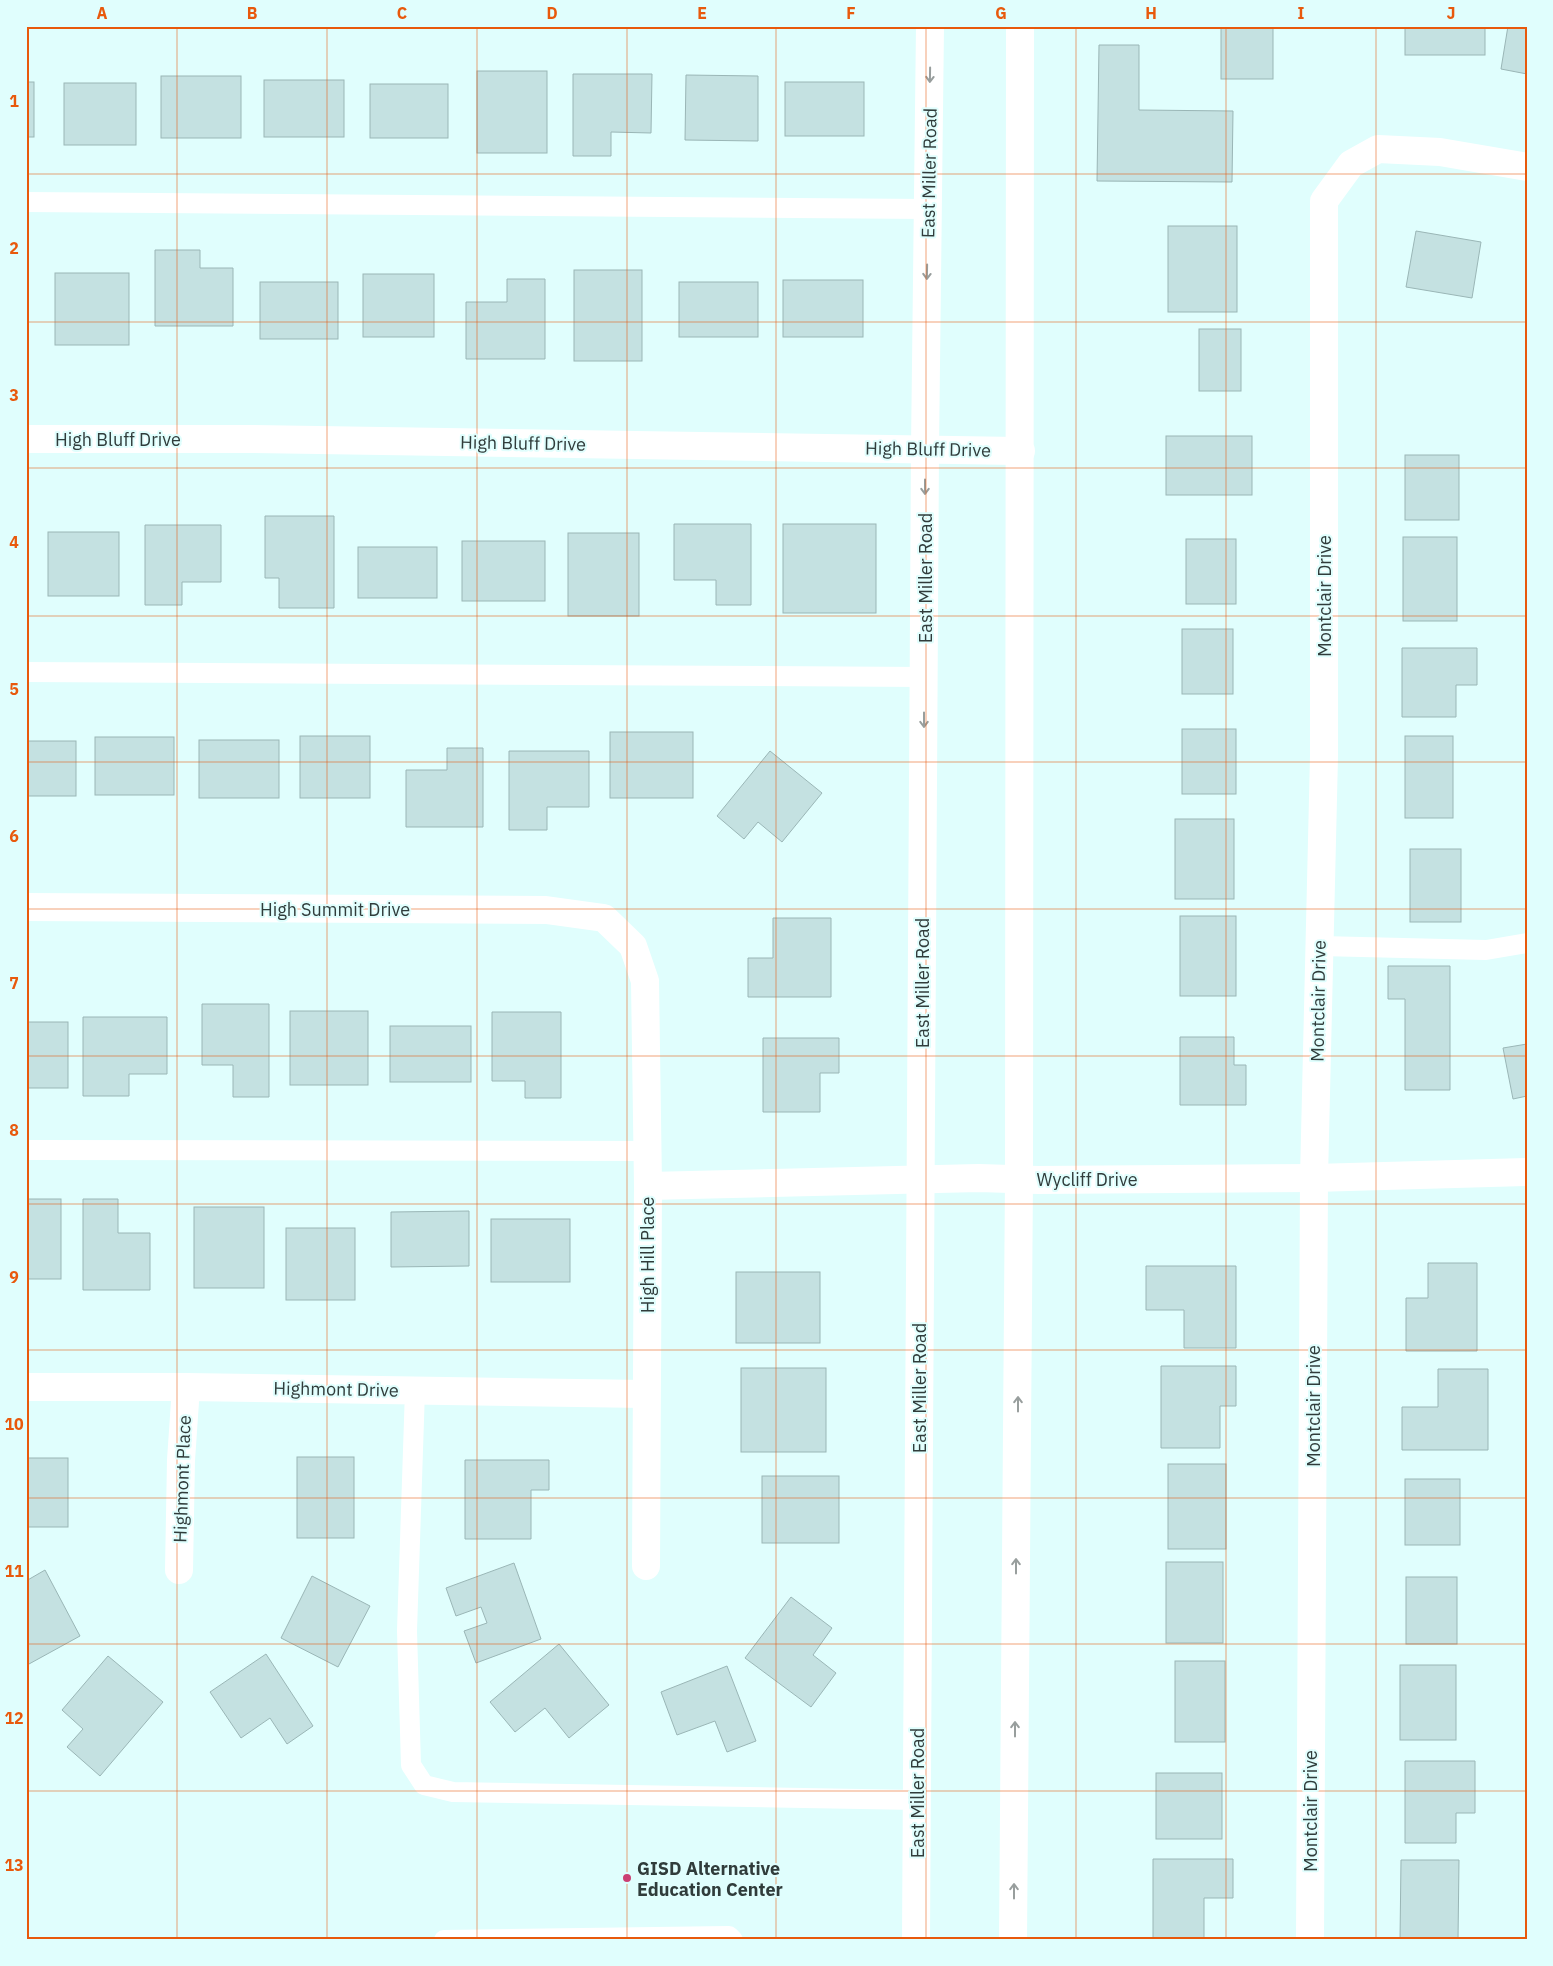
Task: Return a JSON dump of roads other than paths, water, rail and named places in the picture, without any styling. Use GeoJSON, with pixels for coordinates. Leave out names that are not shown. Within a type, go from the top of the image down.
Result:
{"type":"FeatureCollection","features":[{"type":"Feature","properties":{"kind":"street","name":"East Miller Road"},"geometry":{"type":"LineString","coordinates":[[916,1940],[925,449],[930,26]]}},
{"type":"Feature","properties":{"kind":"street"},"geometry":{"type":"LineString","coordinates":[[1013,1940],[1019,1179],[1020,26]]}},
{"type":"Feature","properties":{"kind":"street","name":"Montclair Drive"},"geometry":{"type":"LineString","coordinates":[[1310,1940],[1314,1178],[1324,756],[1324,201],[1351,164],[1378,149],[1440,152],[1527,167]]}},
{"type":"Feature","properties":{"kind":"street","name":"High Bluff Drive"},"geometry":{"type":"LineString","coordinates":[[26,439],[248,439],[1021,451]]}},
{"type":"Feature","properties":{"kind":"street","name":"High Summit Drive"},"geometry":{"type":"LineString","coordinates":[[26,908],[546,910],[604,918],[633,946]]}},
{"type":"Feature","properties":{"kind":"street","name":"High Hill Place"},"geometry":{"type":"LineString","coordinates":[[633,946],[645,981],[648,1186],[646,1566]]}},
{"type":"Feature","properties":{"kind":"street","name":"Wycliff Drive"},"geometry":{"type":"LineString","coordinates":[[648,1186],[920,1181],[980,1178],[1314,1178],[1527,1172]]}},
{"type":"Feature","properties":{"kind":"street","name":"Highmont Drive"},"geometry":{"type":"LineString","coordinates":[[26,1387],[186,1387],[646,1394]]}},
{"type":"Feature","properties":{"kind":"street","name":"Highmont Place"},"geometry":{"type":"LineString","coordinates":[[179,1570],[181,1460],[186,1387]]}},
{"type":"Feature","properties":{"kind":"lane"},"geometry":{"type":"LineString","coordinates":[[26,202],[928,209]]}},
{"type":"Feature","properties":{"kind":"lane"},"geometry":{"type":"LineString","coordinates":[[26,672],[924,677]]}},
{"type":"Feature","properties":{"kind":"lane"},"geometry":{"type":"LineString","coordinates":[[1320,946],[1486,950],[1527,944]]}},
{"type":"Feature","properties":{"kind":"lane"},"geometry":{"type":"LineString","coordinates":[[26,1150],[647,1151]]}},
{"type":"Feature","properties":{"kind":"lane"},"geometry":{"type":"LineString","coordinates":[[415,1390],[408,1631],[411,1764],[424,1785],[453,1792],[917,1800]]}},
{"type":"Feature","properties":{"kind":"lane"},"geometry":{"type":"LineString","coordinates":[[444,1940],[729,1936],[733,1940]]}},
{"type":"Feature","properties":{"kind":"place","name":"GISD Alternative Education Center"},"geometry":{"type":"Point","coordinates":[627,1878]}}]}
